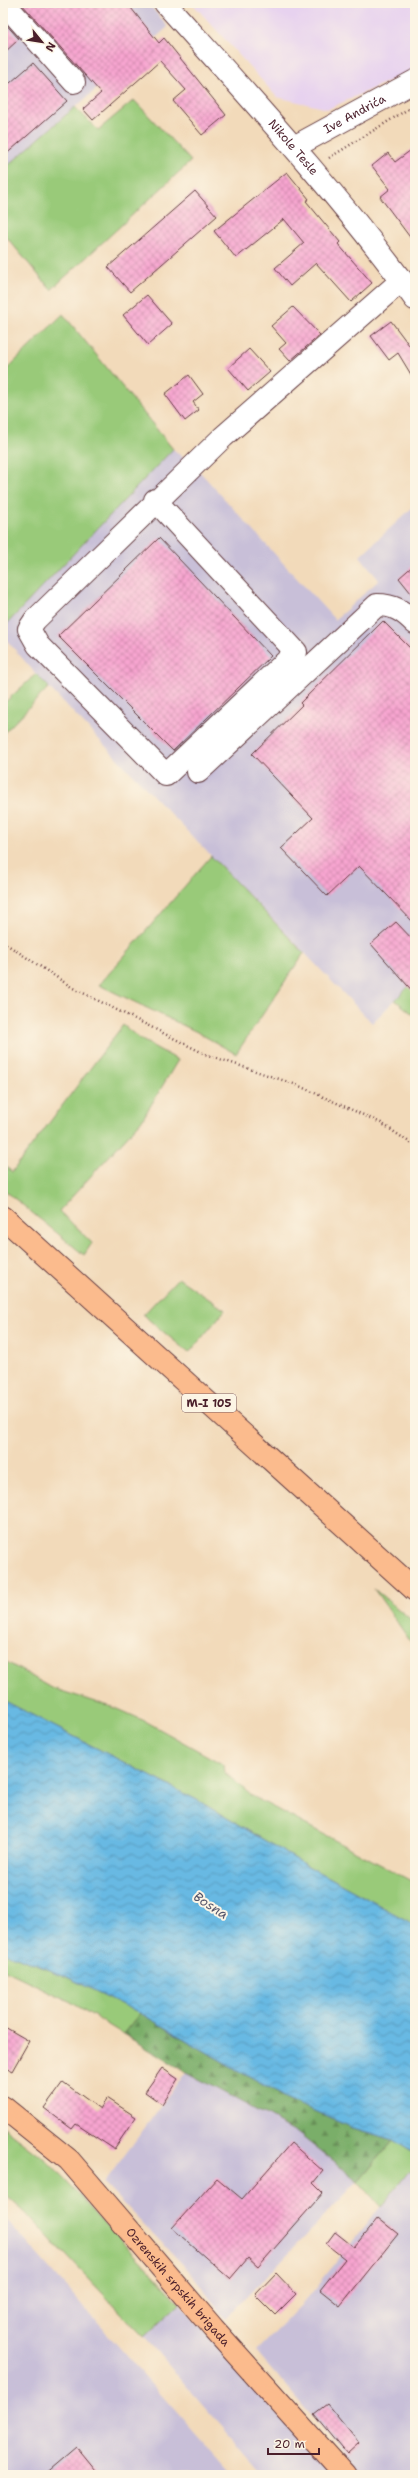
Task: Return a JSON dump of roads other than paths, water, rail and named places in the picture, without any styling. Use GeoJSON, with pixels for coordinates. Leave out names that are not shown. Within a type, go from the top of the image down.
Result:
{"type":"FeatureCollection","features":[{"type":"Feature","properties":{"kind":"main road","name":"M-I 105"},"geometry":{"type":"LineString","coordinates":[[3,1217],[415,1590]]}},
{"type":"Feature","properties":{"kind":"main road","name":"Ozrenskih srpskih brigada"},"geometry":{"type":"LineString","coordinates":[[3,2107],[69,2160],[213,2328],[346,2475]]}},
{"type":"Feature","properties":{"kind":"street"},"geometry":{"type":"LineString","coordinates":[[4,3],[74,82]]}},
{"type":"Feature","properties":{"kind":"street","name":"Nikole Tesle"},"geometry":{"type":"LineString","coordinates":[[164,3],[294,147],[415,298]]}},
{"type":"Feature","properties":{"kind":"street","name":"Ive Andrića"},"geometry":{"type":"LineString","coordinates":[[294,147],[415,82]]}},
{"type":"Feature","properties":{"kind":"street"},"geometry":{"type":"LineString","coordinates":[[156,500],[296,652],[166,775],[38,645],[29,629],[35,620],[156,500],[222,437],[402,280]]}},
{"type":"Feature","properties":{"kind":"street"},"geometry":{"type":"LineString","coordinates":[[198,772],[377,606],[390,605],[405,613],[415,623]]}},
{"type":"Feature","properties":{"kind":"water","name":"Bosna"},"geometry":{"type":"Polygon","coordinates":[[[3,1700],[197,1800],[304,1864],[415,1925],[415,2154],[393,2140],[350,2127],[285,2098],[140,2013],[67,1977],[3,1952],[3,1700]]]}}]}
